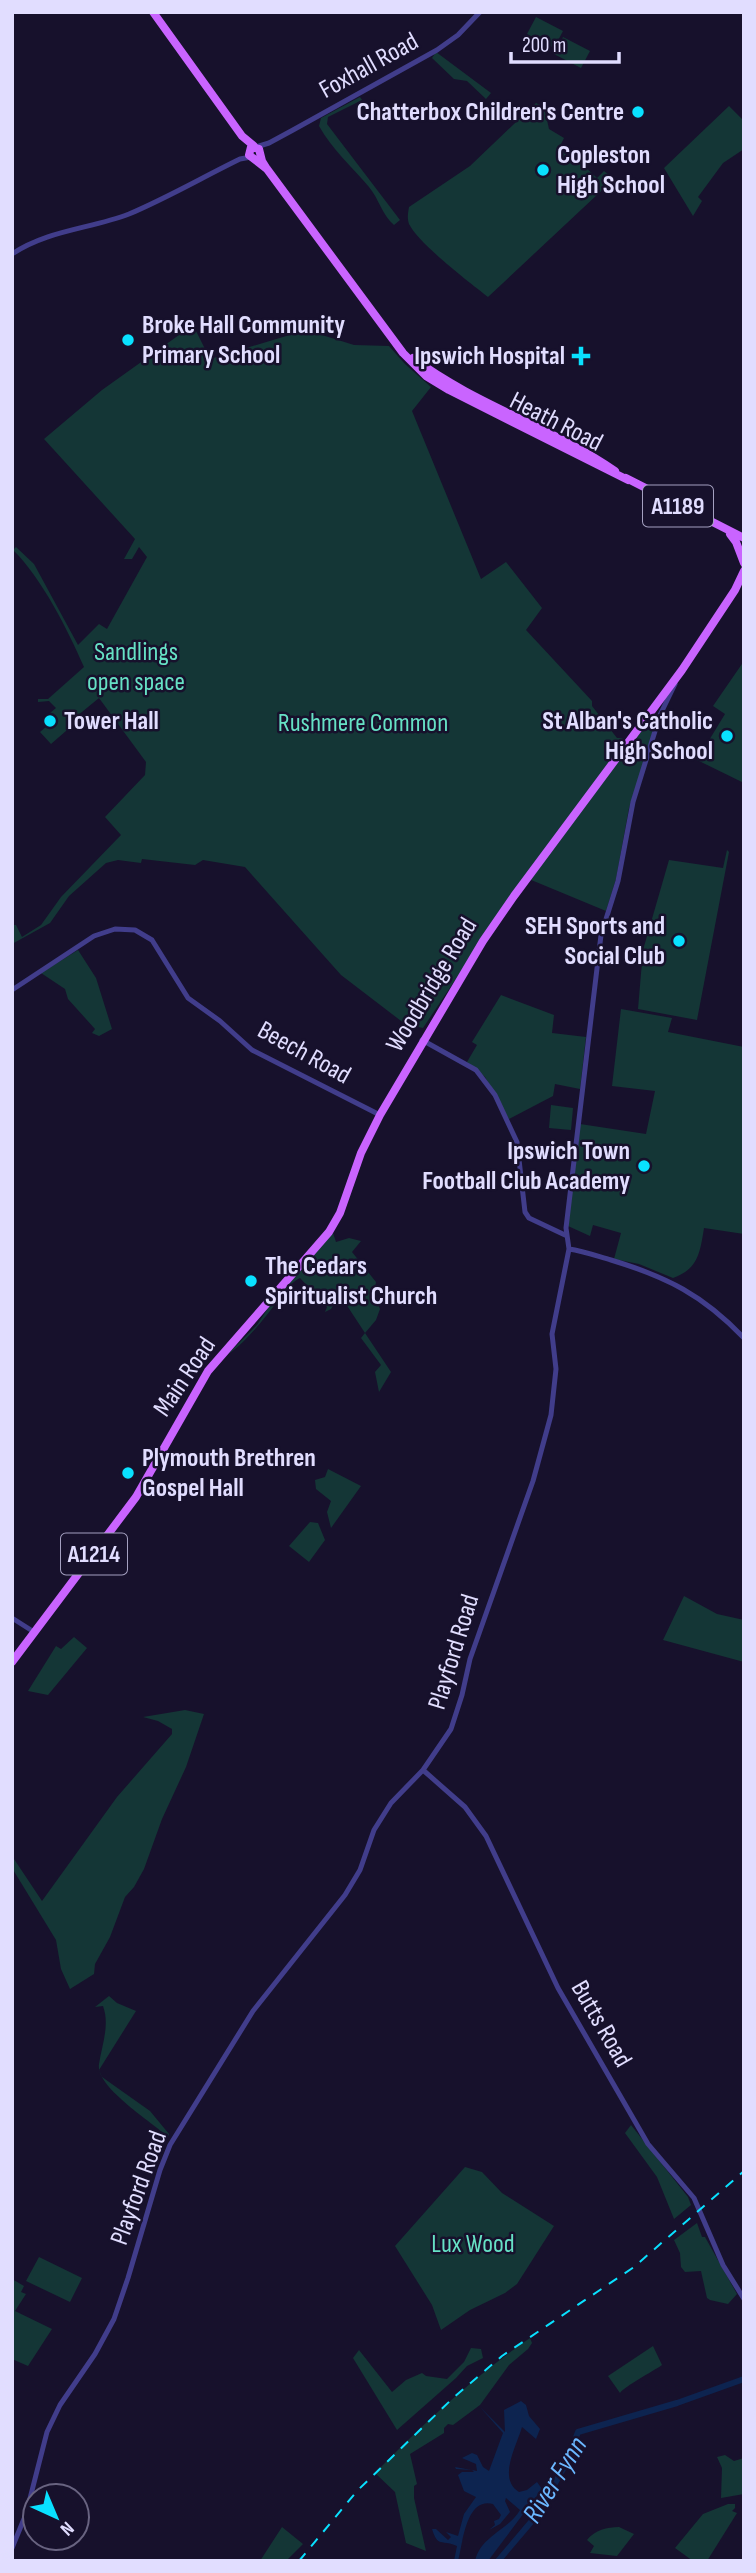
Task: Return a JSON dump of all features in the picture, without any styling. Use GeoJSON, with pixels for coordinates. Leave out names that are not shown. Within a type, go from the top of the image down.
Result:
{"type":"FeatureCollection","features":[{"type":"Feature","properties":{"kind":"main road"},"geometry":{"type":"LineString","coordinates":[[153,12],[254,152]]}},
{"type":"Feature","properties":{"kind":"main road","name":"Heath Road"},"geometry":{"type":"LineString","coordinates":[[254,152],[417,368],[449,390],[744,539]]}},
{"type":"Feature","properties":{"kind":"main road","name":"Heath Road"},"geometry":{"type":"LineString","coordinates":[[400,348],[441,378],[605,463],[628,480]]}},
{"type":"Feature","properties":{"kind":"main road"},"geometry":{"type":"LineString","coordinates":[[728,532],[742,556]]}},
{"type":"Feature","properties":{"kind":"main road"},"geometry":{"type":"LineString","coordinates":[[742,556],[744,539]]}},
{"type":"Feature","properties":{"kind":"main road"},"geometry":{"type":"LineString","coordinates":[[741,582],[744,571]]}},
{"type":"Feature","properties":{"kind":"main road","name":"A1214"},"geometry":{"type":"LineString","coordinates":[[657,712],[679,674],[741,582]]}},
{"type":"Feature","properties":{"kind":"main road","name":"Woodbridge Road"},"geometry":{"type":"LineString","coordinates":[[305,1259],[329,1232],[338,1217],[361,1153],[380,1115],[422,1040],[502,912],[624,749],[657,712]]}},
{"type":"Feature","properties":{"kind":"main road","name":"Main Road"},"geometry":{"type":"LineString","coordinates":[[12,1662],[136,1497],[208,1371],[305,1259]]}},
{"type":"Feature","properties":{"kind":"street","name":"Foxhall Road"},"geometry":{"type":"LineString","coordinates":[[12,254],[25,245],[64,230],[127,214],[254,152],[437,50],[462,32],[480,12]]}},
{"type":"Feature","properties":{"kind":"street","name":"Playford Road"},"geometry":{"type":"LineString","coordinates":[[12,2548],[26,2514],[47,2432],[60,2405],[114,2319],[170,2145],[253,2011],[345,1895],[360,1870],[374,1830],[391,1803],[423,1770],[451,1729],[463,1695],[470,1660],[536,1469],[551,1415],[556,1368],[552,1334],[569,1249],[565,1235],[600,939],[618,881],[631,808],[657,712]]}},
{"type":"Feature","properties":{"kind":"street","name":"Beech Road"},"geometry":{"type":"LineString","coordinates":[[12,990],[75,948],[109,930],[129,929],[141,932],[154,943],[182,991],[194,1004],[220,1021],[252,1051],[380,1115]]}},
{"type":"Feature","properties":{"kind":"street"},"geometry":{"type":"LineString","coordinates":[[422,1040],[467,1064],[484,1078],[517,1142],[525,1212],[529,1218],[565,1235]]}},
{"type":"Feature","properties":{"kind":"street"},"geometry":{"type":"LineString","coordinates":[[569,1249],[636,1267],[670,1280],[713,1310],[744,1338]]}},
{"type":"Feature","properties":{"kind":"street"},"geometry":{"type":"LineString","coordinates":[[12,1618],[34,1632]]}},
{"type":"Feature","properties":{"kind":"street","name":"Butts Road"},"geometry":{"type":"LineString","coordinates":[[423,1770],[465,1807],[486,1836],[558,1989],[648,2144],[694,2198],[723,2265],[744,2299]]}},
{"type":"Feature","properties":{"kind":"green space"},"geometry":{"type":"Polygon","coordinates":[[[536,17],[563,31],[554,48],[527,34],[536,17]]]}},
{"type":"Feature","properties":{"kind":"green space"},"geometry":{"type":"Polygon","coordinates":[[[563,37],[590,51],[581,68],[554,54],[563,37]]]}},
{"type":"Feature","properties":{"kind":"green space"},"geometry":{"type":"Polygon","coordinates":[[[436,52],[491,93],[486,99],[467,81],[454,79],[432,58],[436,52]]]}},
{"type":"Feature","properties":{"kind":"green space"},"geometry":{"type":"Polygon","coordinates":[[[360,97],[362,100],[328,117],[327,124],[400,220],[394,225],[386,217],[369,187],[319,126],[321,118],[360,97]]]}},
{"type":"Feature","properties":{"kind":"green space","name":"Copleston High School"},"geometry":{"type":"Polygon","coordinates":[[[536,103],[544,107],[549,129],[564,138],[561,144],[597,178],[604,171],[614,179],[488,297],[414,232],[408,222],[409,207],[470,166],[536,103]]]}},
{"type":"Feature","properties":{"kind":"green space"},"geometry":{"type":"Polygon","coordinates":[[[729,106],[744,121],[744,149],[723,163],[698,197],[702,201],[693,216],[664,168],[729,106]]]}},
{"type":"Feature","properties":{"kind":"green space","name":"Rushmere Common"},"geometry":{"type":"Polygon","coordinates":[[[193,325],[210,359],[306,330],[354,345],[389,346],[431,387],[412,411],[481,579],[506,562],[542,608],[526,630],[592,701],[592,706],[617,738],[622,738],[627,744],[651,718],[657,722],[629,808],[616,879],[606,911],[524,877],[423,1028],[405,1024],[341,975],[245,867],[203,860],[195,865],[142,859],[141,863],[118,860],[106,863],[69,896],[50,923],[12,944],[13,925],[16,925],[22,937],[41,925],[61,897],[121,835],[105,817],[145,775],[146,762],[99,698],[71,721],[74,724],[51,744],[40,732],[47,726],[51,729],[58,722],[50,713],[56,708],[49,701],[38,702],[38,699],[48,699],[84,667],[44,589],[13,550],[16,547],[34,564],[78,645],[99,624],[107,629],[147,557],[139,547],[132,559],[124,559],[135,539],[44,439],[102,390],[193,325]]]}},
{"type":"Feature","properties":{"kind":"green space","name":"St Alban's Catholic High School"},"geometry":{"type":"Polygon","coordinates":[[[744,661],[744,783],[697,760],[725,714],[713,706],[744,661]]]}},
{"type":"Feature","properties":{"kind":"green space","name":"SEH Sports and Social Club"},"geometry":{"type":"Polygon","coordinates":[[[727,850],[729,852],[697,1020],[638,1009],[643,950],[669,860],[723,868],[727,850]]]}},
{"type":"Feature","properties":{"kind":"green space"},"geometry":{"type":"Polygon","coordinates":[[[78,950],[96,978],[112,1029],[99,1036],[92,1033],[95,1029],[68,999],[65,989],[41,973],[78,950]]]}},
{"type":"Feature","properties":{"kind":"green space"},"geometry":{"type":"Polygon","coordinates":[[[501,995],[554,1015],[552,1033],[586,1037],[580,1089],[555,1084],[553,1096],[509,1119],[485,1077],[467,1062],[477,1045],[472,1042],[501,995]]]}},
{"type":"Feature","properties":{"kind":"green space","name":"Ipswich Town Football Club Academy"},"geometry":{"type":"Polygon","coordinates":[[[621,1009],[672,1018],[668,1032],[744,1047],[744,1234],[704,1228],[693,1265],[673,1278],[639,1264],[614,1259],[621,1233],[593,1225],[590,1236],[568,1226],[580,1124],[646,1134],[655,1091],[612,1086],[621,1009]]]}},
{"type":"Feature","properties":{"kind":"green space"},"geometry":{"type":"Polygon","coordinates":[[[551,1105],[573,1108],[571,1130],[549,1128],[551,1105]]]}},
{"type":"Feature","properties":{"kind":"green space"},"geometry":{"type":"Polygon","coordinates":[[[333,1233],[336,1242],[349,1238],[361,1241],[352,1252],[376,1282],[374,1294],[380,1309],[376,1320],[365,1333],[342,1298],[337,1299],[331,1309],[325,1312],[327,1307],[300,1278],[287,1288],[266,1316],[247,1337],[228,1354],[257,1325],[274,1299],[333,1233]]]}},
{"type":"Feature","properties":{"kind":"green space"},"geometry":{"type":"Polygon","coordinates":[[[365,1333],[391,1372],[379,1392],[375,1372],[381,1365],[361,1338],[365,1333]]]}},
{"type":"Feature","properties":{"kind":"green space"},"geometry":{"type":"Polygon","coordinates":[[[328,1469],[361,1486],[331,1528],[327,1512],[331,1501],[316,1489],[315,1480],[325,1477],[328,1469]]]}},
{"type":"Feature","properties":{"kind":"green space"},"geometry":{"type":"Polygon","coordinates":[[[310,1522],[318,1523],[325,1540],[309,1562],[289,1546],[310,1522]]]}},
{"type":"Feature","properties":{"kind":"green space"},"geometry":{"type":"Polygon","coordinates":[[[684,1596],[717,1614],[744,1620],[744,1662],[663,1640],[684,1596]]]}},
{"type":"Feature","properties":{"kind":"green space"},"geometry":{"type":"Polygon","coordinates":[[[74,1637],[87,1648],[48,1695],[28,1691],[56,1646],[61,1649],[74,1637]]]}},
{"type":"Feature","properties":{"kind":"green space"},"geometry":{"type":"Polygon","coordinates":[[[185,1710],[204,1714],[186,1767],[162,1819],[144,1869],[125,1897],[110,1937],[95,1964],[94,1974],[70,1989],[61,1969],[56,1940],[12,1868],[12,1856],[42,1901],[117,1797],[172,1734],[172,1729],[143,1717],[185,1710]]]}},
{"type":"Feature","properties":{"kind":"green space"},"geometry":{"type":"Polygon","coordinates":[[[109,1996],[117,2003],[136,2011],[100,2069],[106,2020],[103,2006],[95,2007],[109,1996]]]}},
{"type":"Feature","properties":{"kind":"green space"},"geometry":{"type":"Polygon","coordinates":[[[103,2077],[150,2111],[169,2134],[168,2137],[126,2104],[103,2077]]]}},
{"type":"Feature","properties":{"kind":"green space"},"geometry":{"type":"Polygon","coordinates":[[[631,2125],[688,2197],[691,2205],[674,2219],[657,2177],[625,2133],[631,2125]]]}},
{"type":"Feature","properties":{"kind":"green space","name":"Lux Wood"},"geometry":{"type":"Polygon","coordinates":[[[465,2167],[482,2172],[502,2193],[554,2226],[517,2284],[441,2330],[432,2305],[395,2246],[465,2167]]]}},
{"type":"Feature","properties":{"kind":"green space"},"geometry":{"type":"Polygon","coordinates":[[[697,2223],[702,2237],[705,2237],[737,2294],[728,2304],[707,2298],[701,2271],[685,2272],[681,2267],[680,2253],[674,2240],[697,2223]]]}},
{"type":"Feature","properties":{"kind":"green space"},"geometry":{"type":"Polygon","coordinates":[[[39,2257],[82,2278],[70,2302],[26,2281],[39,2257]]]}},
{"type":"Feature","properties":{"kind":"green space"},"geometry":{"type":"Polygon","coordinates":[[[12,2279],[24,2286],[21,2292],[26,2294],[15,2311],[52,2329],[28,2366],[12,2359],[12,2279]]]}},
{"type":"Feature","properties":{"kind":"green space"},"geometry":{"type":"Polygon","coordinates":[[[530,2338],[532,2343],[528,2349],[509,2365],[480,2405],[453,2425],[448,2424],[444,2433],[410,2454],[417,2484],[414,2486],[414,2498],[426,2551],[406,2543],[395,2492],[375,2473],[449,2402],[530,2338]]]}},
{"type":"Feature","properties":{"kind":"green space"},"geometry":{"type":"Polygon","coordinates":[[[653,2346],[662,2365],[620,2393],[608,2376],[653,2346]]]}},
{"type":"Feature","properties":{"kind":"green space"},"geometry":{"type":"Polygon","coordinates":[[[471,2348],[481,2349],[483,2358],[467,2366],[397,2430],[353,2358],[359,2350],[392,2392],[406,2380],[422,2373],[447,2379],[464,2362],[471,2348]]]}},
{"type":"Feature","properties":{"kind":"green space"},"geometry":{"type":"Polygon","coordinates":[[[725,2455],[734,2461],[744,2458],[744,2494],[721,2498],[722,2468],[717,2457],[725,2455]]]}},
{"type":"Feature","properties":{"kind":"green space"},"geometry":{"type":"Polygon","coordinates":[[[735,2504],[732,2511],[737,2513],[707,2561],[693,2561],[675,2548],[703,2514],[735,2504]]]}},
{"type":"Feature","properties":{"kind":"green space"},"geometry":{"type":"Polygon","coordinates":[[[282,2527],[303,2544],[286,2561],[260,2561],[282,2527]]]}},
{"type":"Feature","properties":{"kind":"green space"},"geometry":{"type":"Polygon","coordinates":[[[619,2527],[634,2534],[617,2556],[590,2553],[594,2546],[587,2540],[590,2537],[602,2530],[619,2527]]]}},
{"type":"Feature","properties":{"kind":"water"},"geometry":{"type":"Polygon","coordinates":[[[521,2401],[540,2429],[536,2439],[522,2427],[510,2461],[509,2479],[519,2492],[527,2490],[537,2482],[542,2489],[488,2561],[475,2561],[478,2552],[520,2510],[506,2498],[510,2512],[500,2524],[489,2530],[501,2515],[493,2504],[477,2507],[467,2523],[458,2561],[454,2561],[457,2546],[438,2541],[432,2529],[436,2529],[448,2540],[451,2537],[446,2532],[458,2536],[464,2514],[476,2497],[464,2491],[458,2475],[462,2472],[474,2472],[472,2470],[477,2471],[476,2464],[462,2458],[472,2453],[477,2455],[483,2467],[489,2471],[503,2433],[480,2407],[505,2432],[504,2410],[521,2401]]]}},
{"type":"Feature","properties":{"kind":"waterway","name":"River Fynn"},"geometry":{"type":"LineString","coordinates":[[498,2561],[537,2515],[567,2462],[578,2432],[677,2403],[744,2379]]}},
{"type":"Feature","properties":{"kind":"railway"},"geometry":{"type":"LineString","coordinates":[[299,2561],[357,2491],[453,2398],[502,2356],[634,2267],[744,2171]]}},
{"type":"Feature","properties":{"kind":"place","name":"Chatterbox Children's Centre"},"geometry":{"type":"Point","coordinates":[638,112]}},
{"type":"Feature","properties":{"kind":"place","name":"Copleston High School"},"geometry":{"type":"Point","coordinates":[543,170]}},
{"type":"Feature","properties":{"kind":"place","name":"Broke Hall Community Primary School"},"geometry":{"type":"Point","coordinates":[128,340]}},
{"type":"Feature","properties":{"kind":"place","name":"Ipswich Hospital"},"geometry":{"type":"Point","coordinates":[581,356]}},
{"type":"Feature","properties":{"kind":"place","name":"Tower Hall"},"geometry":{"type":"Point","coordinates":[50,721]}},
{"type":"Feature","properties":{"kind":"place","name":"St Alban's Catholic High School"},"geometry":{"type":"Point","coordinates":[727,736]}},
{"type":"Feature","properties":{"kind":"place","name":"SEH Sports and Social Club"},"geometry":{"type":"Point","coordinates":[679,941]}},
{"type":"Feature","properties":{"kind":"place","name":"Ipswich Town Football Club Academy"},"geometry":{"type":"Point","coordinates":[644,1166]}},
{"type":"Feature","properties":{"kind":"place","name":"The Cedars Spiritualist Church"},"geometry":{"type":"Point","coordinates":[251,1281]}},
{"type":"Feature","properties":{"kind":"place","name":"Plymouth Brethren Gospel Hall"},"geometry":{"type":"Point","coordinates":[128,1473]}},
{"type":"Feature","properties":{"kind":"park label","name":"Sandlings open space"},"geometry":{"type":"Point","coordinates":[136,667]}}]}
